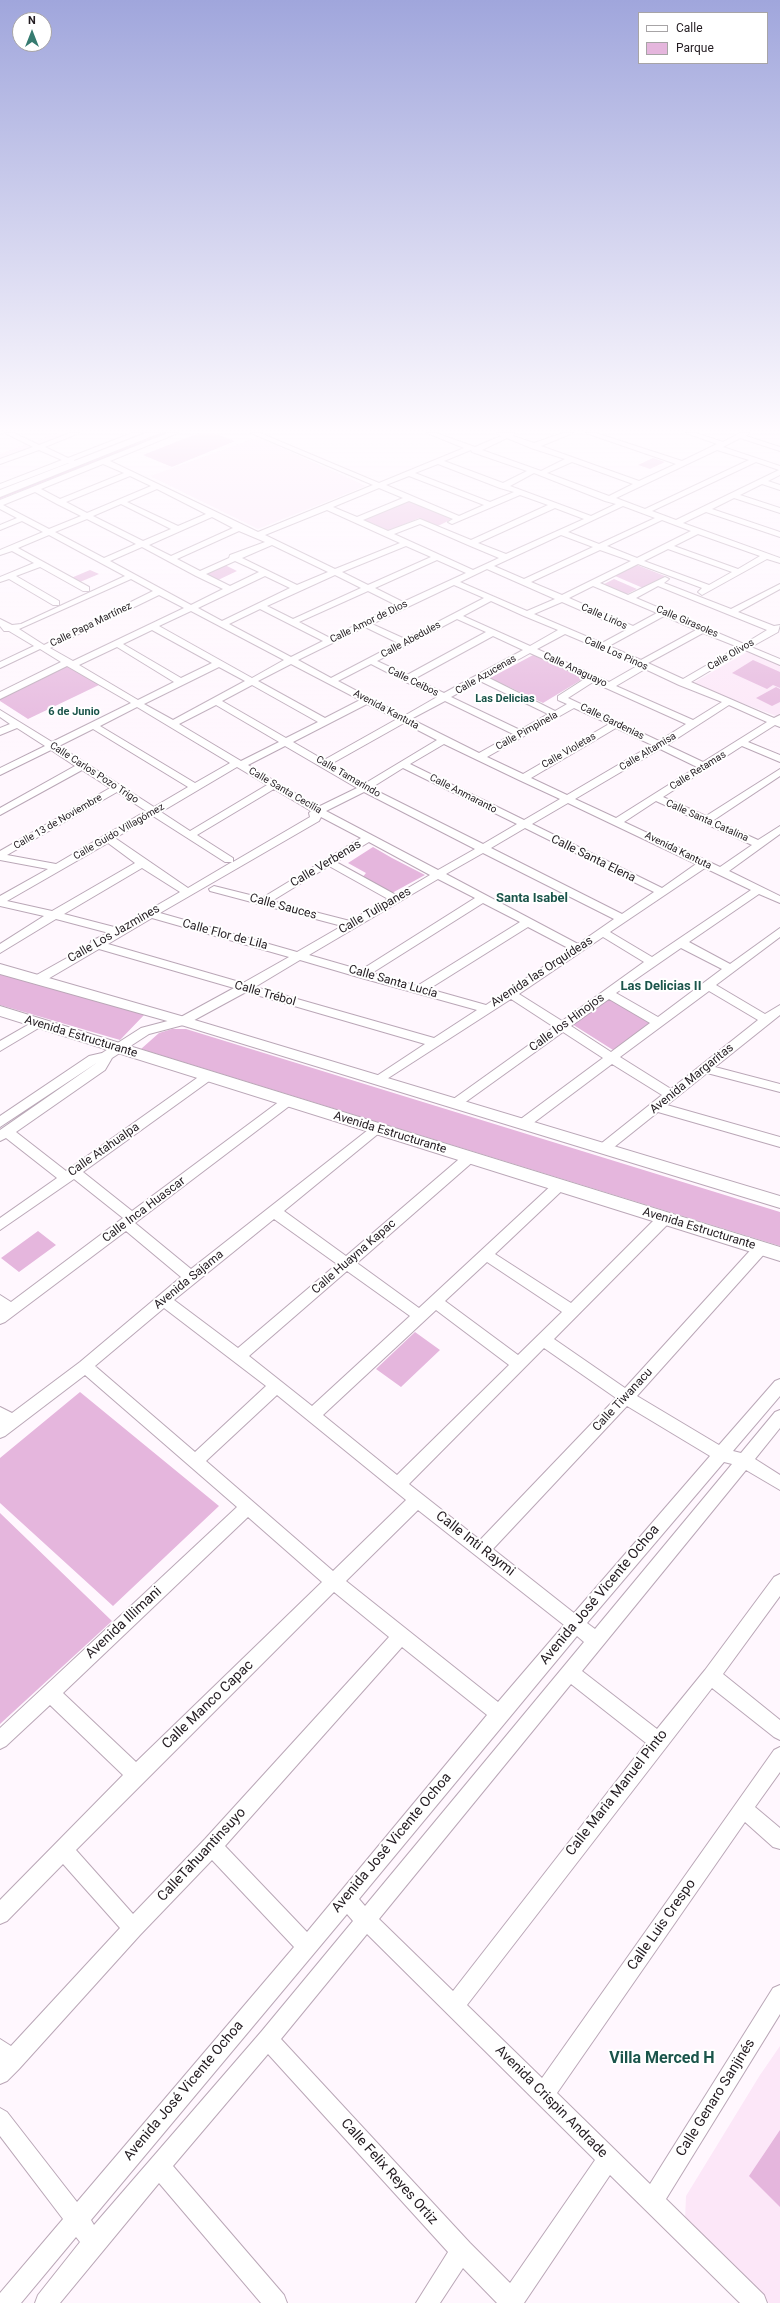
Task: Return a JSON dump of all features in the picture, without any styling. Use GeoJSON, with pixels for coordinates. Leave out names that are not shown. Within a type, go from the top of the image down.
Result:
{"type":"FeatureCollection","features":[{"type":"Feature","properties":{"kind":"main road"},"geometry":{"type":"LineString","coordinates":[[0,969],[183,1021],[780,1202]]}},
{"type":"Feature","properties":{"kind":"main road","name":"Avenida Estructurante"},"geometry":{"type":"LineString","coordinates":[[0,1012],[38,1023],[111,1052],[208,1076],[780,1254]]}},
{"type":"Feature","properties":{"kind":"street"},"geometry":{"type":"LineString","coordinates":[[0,553],[29,540]]}},
{"type":"Feature","properties":{"kind":"street","name":"Avenida Kantuta"},"geometry":{"type":"LineString","coordinates":[[67,540],[189,607],[444,740],[567,800],[780,900]]}},
{"type":"Feature","properties":{"kind":"street"},"geometry":{"type":"LineString","coordinates":[[134,540],[229,589]]}},
{"type":"Feature","properties":{"kind":"street"},"geometry":{"type":"LineString","coordinates":[[104,561],[148,540]]}},
{"type":"Feature","properties":{"kind":"street"},"geometry":{"type":"LineString","coordinates":[[170,559],[211,540]]}},
{"type":"Feature","properties":{"kind":"street"},"geometry":{"type":"LineString","coordinates":[[268,540],[403,605]]}},
{"type":"Feature","properties":{"kind":"street"},"geometry":{"type":"LineString","coordinates":[[401,540],[473,573]]}},
{"type":"Feature","properties":{"kind":"street"},"geometry":{"type":"LineString","coordinates":[[468,540],[505,558]]}},
{"type":"Feature","properties":{"kind":"street","name":"Calle Amor de Dios"},"geometry":{"type":"LineString","coordinates":[[173,724],[291,660],[403,605],[543,540]]}},
{"type":"Feature","properties":{"kind":"street"},"geometry":{"type":"LineString","coordinates":[[583,540],[636,562],[709,588]]}},
{"type":"Feature","properties":{"kind":"street"},"geometry":{"type":"LineString","coordinates":[[524,582],[614,540]]}},
{"type":"Feature","properties":{"kind":"street"},"geometry":{"type":"LineString","coordinates":[[527,614],[563,598],[679,540]]}},
{"type":"Feature","properties":{"kind":"street"},"geometry":{"type":"LineString","coordinates":[[724,540],[780,561]]}},
{"type":"Feature","properties":{"kind":"street"},"geometry":{"type":"LineString","coordinates":[[199,574],[233,557],[271,542]]}},
{"type":"Feature","properties":{"kind":"street"},"geometry":{"type":"LineString","coordinates":[[223,624],[297,588],[406,543]]}},
{"type":"Feature","properties":{"kind":"street"},"geometry":{"type":"LineString","coordinates":[[668,546],[739,572]]}},
{"type":"Feature","properties":{"kind":"street"},"geometry":{"type":"LineString","coordinates":[[12,548],[86,589]]}},
{"type":"Feature","properties":{"kind":"street"},"geometry":{"type":"LineString","coordinates":[[693,597],[768,556]]}},
{"type":"Feature","properties":{"kind":"street"},"geometry":{"type":"LineString","coordinates":[[233,557],[297,588]]}},
{"type":"Feature","properties":{"kind":"street"},"geometry":{"type":"LineString","coordinates":[[292,622],[437,557]]}},
{"type":"Feature","properties":{"kind":"street"},"geometry":{"type":"LineString","coordinates":[[0,580],[39,564]]}},
{"type":"Feature","properties":{"kind":"street","name":"Calle Lirios"},"geometry":{"type":"LineString","coordinates":[[488,566],[632,629]]}},
{"type":"Feature","properties":{"kind":"street"},"geometry":{"type":"LineString","coordinates":[[0,696],[70,663],[116,644],[189,607],[264,573]]}},
{"type":"Feature","properties":{"kind":"street"},"geometry":{"type":"LineString","coordinates":[[10,628],[16,622],[86,589],[127,574]]}},
{"type":"Feature","properties":{"kind":"street"},"geometry":{"type":"LineString","coordinates":[[0,632],[10,628],[24,626],[127,574]]}},
{"type":"Feature","properties":{"kind":"street"},"geometry":{"type":"LineString","coordinates":[[629,598],[671,575]]}},
{"type":"Feature","properties":{"kind":"street"},"geometry":{"type":"LineString","coordinates":[[9,576],[56,603]]}},
{"type":"Feature","properties":{"kind":"street","name":"Calle Los Pinos"},"geometry":{"type":"LineString","coordinates":[[454,582],[682,683],[778,721]]}},
{"type":"Feature","properties":{"kind":"street","name":"Calle Girasoles"},"geometry":{"type":"LineString","coordinates":[[593,583],[780,662]]}},
{"type":"Feature","properties":{"kind":"street"},"geometry":{"type":"LineString","coordinates":[[658,583],[777,628]]}},
{"type":"Feature","properties":{"kind":"street"},"geometry":{"type":"LineString","coordinates":[[732,612],[780,586]]}},
{"type":"Feature","properties":{"kind":"street","name":"Calle Papa Martínez"},"geometry":{"type":"LineString","coordinates":[[0,664],[42,647],[160,591]]}},
{"type":"Feature","properties":{"kind":"street","name":"Calle Abedules"},"geometry":{"type":"LineString","coordinates":[[332,681],[490,598]]}},
{"type":"Feature","properties":{"kind":"street"},"geometry":{"type":"LineString","coordinates":[[260,606],[330,641]]}},
{"type":"Feature","properties":{"kind":"street"},"geometry":{"type":"LineString","coordinates":[[601,647],[664,613]]}},
{"type":"Feature","properties":{"kind":"street","name":"Calle Anaguayo"},"geometry":{"type":"LineString","coordinates":[[458,616],[693,724]]}},
{"type":"Feature","properties":{"kind":"street","name":"Calle Santa Cecilia"},"geometry":{"type":"LineString","coordinates":[[0,622],[318,812],[577,948]]}},
{"type":"Feature","properties":{"kind":"street"},"geometry":{"type":"LineString","coordinates":[[366,624],[406,643]]}},
{"type":"Feature","properties":{"kind":"street"},"geometry":{"type":"LineString","coordinates":[[152,626],[218,663],[254,681],[325,722]]}},
{"type":"Feature","properties":{"kind":"street","name":"Calle Olivos"},"geometry":{"type":"LineString","coordinates":[[682,683],[777,628]]}},
{"type":"Feature","properties":{"kind":"street"},"geometry":{"type":"LineString","coordinates":[[609,686],[703,629]]}},
{"type":"Feature","properties":{"kind":"street","name":"Calle Azucenas"},"geometry":{"type":"LineString","coordinates":[[324,764],[482,678],[565,630]]}},
{"type":"Feature","properties":{"kind":"street"},"geometry":{"type":"LineString","coordinates":[[407,679],[493,632]]}},
{"type":"Feature","properties":{"kind":"street"},"geometry":{"type":"LineString","coordinates":[[116,644],[181,682]]}},
{"type":"Feature","properties":{"kind":"street","name":"Calle Ceibos"},"geometry":{"type":"LineString","coordinates":[[371,661],[520,734]]}},
{"type":"Feature","properties":{"kind":"street"},"geometry":{"type":"LineString","coordinates":[[0,772],[218,663]]}},
{"type":"Feature","properties":{"kind":"street"},"geometry":{"type":"LineString","coordinates":[[482,678],[555,714]]}},
{"type":"Feature","properties":{"kind":"street","name":"Calle Gardenias"},"geometry":{"type":"LineString","coordinates":[[593,678],[561,698],[705,767]]}},
{"type":"Feature","properties":{"kind":"street","name":"Calle Guido Villagómez"},"geometry":{"type":"LineString","coordinates":[[0,902],[195,787],[239,764],[287,743],[367,700]]}},
{"type":"Feature","properties":{"kind":"street","name":"Calle Tamarindo"},"geometry":{"type":"LineString","coordinates":[[216,701],[364,788],[622,920]]}},
{"type":"Feature","properties":{"kind":"street","name":"Calle Altamisa"},"geometry":{"type":"LineString","coordinates":[[567,800],[660,745],[728,702]]}},
{"type":"Feature","properties":{"kind":"street","name":"Calle Pimpinela"},"geometry":{"type":"LineString","coordinates":[[479,757],[574,704]]}},
{"type":"Feature","properties":{"kind":"street","name":"Calle Carlos Pozo Trigo"},"geometry":{"type":"LineString","coordinates":[[0,713],[229,860]]}},
{"type":"Feature","properties":{"kind":"street","name":"Calle Retamas"},"geometry":{"type":"LineString","coordinates":[[616,822],[778,721]]}},
{"type":"Feature","properties":{"kind":"street"},"geometry":{"type":"LineString","coordinates":[[0,732],[17,724]]}},
{"type":"Feature","properties":{"kind":"street","name":"Calle Violetas"},"geometry":{"type":"LineString","coordinates":[[523,778],[616,724]]}},
{"type":"Feature","properties":{"kind":"street"},"geometry":{"type":"LineString","coordinates":[[92,725],[195,787]]}},
{"type":"Feature","properties":{"kind":"street","name":"Calle Los Jazmines"},"geometry":{"type":"LineString","coordinates":[[189,891],[204,875],[229,860],[305,816],[318,812],[364,788],[444,740]]}},
{"type":"Feature","properties":{"kind":"street"},"geometry":{"type":"LineString","coordinates":[[742,743],[780,759]]}},
{"type":"Feature","properties":{"kind":"street","name":"Calle Anmaranto"},"geometry":{"type":"LineString","coordinates":[[402,764],[523,825]]}},
{"type":"Feature","properties":{"kind":"street"},"geometry":{"type":"LineString","coordinates":[[0,812],[82,766]]}},
{"type":"Feature","properties":{"kind":"street"},"geometry":{"type":"LineString","coordinates":[[707,820],[780,772]]}},
{"type":"Feature","properties":{"kind":"street"},"geometry":{"type":"LineString","coordinates":[[190,835],[274,785]]}},
{"type":"Feature","properties":{"kind":"street","name":"Calle 13 de Noviembre"},"geometry":{"type":"LineString","coordinates":[[0,856],[117,788]]}},
{"type":"Feature","properties":{"kind":"street","name":"Calle Santa Catalina"},"geometry":{"type":"LineString","coordinates":[[656,797],[759,844]]}},
{"type":"Feature","properties":{"kind":"street","name":"Calle Tulipanes"},"geometry":{"type":"LineString","coordinates":[[111,1052],[145,1030],[183,1021],[244,988],[482,848],[567,800]]}},
{"type":"Feature","properties":{"kind":"street","name":"Calle Los Jazmines"},"geometry":{"type":"LineString","coordinates":[[37,980],[96,944],[189,891],[214,879],[315,820],[318,812]]}},
{"type":"Feature","properties":{"kind":"street","name":"Calle Santa Elena"},"geometry":{"type":"LineString","coordinates":[[523,825],[662,892]]}},
{"type":"Feature","properties":{"kind":"street"},"geometry":{"type":"LineString","coordinates":[[721,872],[780,829]]}},
{"type":"Feature","properties":{"kind":"street"},"geometry":{"type":"LineString","coordinates":[[108,838],[142,863],[189,891]]}},
{"type":"Feature","properties":{"kind":"street","name":"Calle Verbenas"},"geometry":{"type":"LineString","coordinates":[[263,902],[368,838]]}},
{"type":"Feature","properties":{"kind":"street"},"geometry":{"type":"LineString","coordinates":[[0,856],[57,867]]}},
{"type":"Feature","properties":{"kind":"street"},"geometry":{"type":"LineString","coordinates":[[329,862],[396,899]]}},
{"type":"Feature","properties":{"kind":"street"},"geometry":{"type":"LineString","coordinates":[[0,949],[54,914],[142,863]]}},
{"type":"Feature","properties":{"kind":"street","name":"Avenida las Orquídeas"},"geometry":{"type":"LineString","coordinates":[[379,1080],[511,994],[577,948],[622,920],[704,864]]}},
{"type":"Feature","properties":{"kind":"street","name":"Calle Sauces"},"geometry":{"type":"LineString","coordinates":[[214,889],[351,925]]}},
{"type":"Feature","properties":{"kind":"street","name":"Calle los Hinojos"},"geometry":{"type":"LineString","coordinates":[[456,1103],[607,993],[758,890]]}},
{"type":"Feature","properties":{"kind":"street"},"geometry":{"type":"LineString","coordinates":[[362,974],[483,898]]}},
{"type":"Feature","properties":{"kind":"street"},"geometry":{"type":"LineString","coordinates":[[0,902],[54,914],[118,932]]}},
{"type":"Feature","properties":{"kind":"street","name":"Calle Flor de Lila"},"geometry":{"type":"LineString","coordinates":[[150,914],[299,955]]}},
{"type":"Feature","properties":{"kind":"street"},"geometry":{"type":"LineString","coordinates":[[419,990],[528,922]]}},
{"type":"Feature","properties":{"kind":"street"},"geometry":{"type":"LineString","coordinates":[[602,932],[652,962]]}},
{"type":"Feature","properties":{"kind":"street"},"geometry":{"type":"LineString","coordinates":[[523,1124],[780,932]]}},
{"type":"Feature","properties":{"kind":"street"},"geometry":{"type":"LineString","coordinates":[[681,943],[731,969]]}},
{"type":"Feature","properties":{"kind":"street","name":"Calle Trébol"},"geometry":{"type":"LineString","coordinates":[[96,944],[436,1043]]}},
{"type":"Feature","properties":{"kind":"street","name":"Calle Santa Lucía"},"geometry":{"type":"LineString","coordinates":[[299,955],[486,1009]]}},
{"type":"Feature","properties":{"kind":"street"},"geometry":{"type":"LineString","coordinates":[[709,986],[766,1020]]}},
{"type":"Feature","properties":{"kind":"street"},"geometry":{"type":"LineString","coordinates":[[607,993],[659,1023]]}},
{"type":"Feature","properties":{"kind":"street"},"geometry":{"type":"LineString","coordinates":[[511,994],[671,1095]]}},
{"type":"Feature","properties":{"kind":"street","name":"Avenida Margaritas"},"geometry":{"type":"LineString","coordinates":[[603,1149],[780,1008]]}},
{"type":"Feature","properties":{"kind":"street"},"geometry":{"type":"LineString","coordinates":[[0,1047],[38,1023]]}},
{"type":"Feature","properties":{"kind":"street"},"geometry":{"type":"LineString","coordinates":[[111,1052],[101,1067],[2,1130],[69,1174],[129,1220],[191,1277]]}},
{"type":"Feature","properties":{"kind":"street"},"geometry":{"type":"LineString","coordinates":[[705,1068],[780,1088]]}},
{"type":"Feature","properties":{"kind":"street","name":"Calle Atahualpa"},"geometry":{"type":"LineString","coordinates":[[0,1225],[69,1174],[208,1076]]}},
{"type":"Feature","properties":{"kind":"street","name":"Calle Inca Huascar"},"geometry":{"type":"LineString","coordinates":[[4,1310],[129,1220],[288,1101]]}},
{"type":"Feature","properties":{"kind":"street"},"geometry":{"type":"LineString","coordinates":[[657,1107],[780,1142]]}},
{"type":"Feature","properties":{"kind":"street","name":"Avenida Sajama"},"geometry":{"type":"LineString","coordinates":[[4,1422],[85,1366],[191,1277],[378,1129]]}},
{"type":"Feature","properties":{"kind":"street","name":"Calle Huayna Kapac"},"geometry":{"type":"LineString","coordinates":[[238,1357],[470,1157]]}},
{"type":"Feature","properties":{"kind":"street"},"geometry":{"type":"LineString","coordinates":[[312,1416],[419,1315],[436,1302],[561,1185]]}},
{"type":"Feature","properties":{"kind":"street"},"geometry":{"type":"LineString","coordinates":[[275,1212],[345,1264],[419,1315]]}},
{"type":"Feature","properties":{"kind":"street"},"geometry":{"type":"LineString","coordinates":[[398,1485],[664,1219]]}},
{"type":"Feature","properties":{"kind":"street","name":"Calle Tiwanacu"},"geometry":{"type":"LineString","coordinates":[[482,1549],[626,1396],[761,1248]]}},
{"type":"Feature","properties":{"kind":"street"},"geometry":{"type":"LineString","coordinates":[[486,1255],[571,1311]]}},
{"type":"Feature","properties":{"kind":"street","name":"Calle Inti Raymi"},"geometry":{"type":"LineString","coordinates":[[164,1300],[277,1386],[398,1485],[482,1549],[597,1641]]}},
{"type":"Feature","properties":{"kind":"street"},"geometry":{"type":"LineString","coordinates":[[436,1302],[519,1364]]}},
{"type":"Feature","properties":{"kind":"street"},"geometry":{"type":"LineString","coordinates":[[544,1340],[626,1396],[720,1454],[744,1461],[780,1484]]}},
{"type":"Feature","properties":{"kind":"street"},"geometry":{"type":"LineString","coordinates":[[85,1366],[333,1581],[402,1635],[498,1714]]}},
{"type":"Feature","properties":{"kind":"street","name":"Avenida José Vicente Ochoa"},"geometry":{"type":"LineString","coordinates":[[6,2303],[306,1945],[346,1900],[498,1714],[780,1384]]}},
{"type":"Feature","properties":{"kind":"street"},"geometry":{"type":"LineString","coordinates":[[196,1462],[277,1386]]}},
{"type":"Feature","properties":{"kind":"street"},"geometry":{"type":"LineString","coordinates":[[48,2302],[94,2242],[268,2039],[597,1641],[780,1416]]}},
{"type":"Feature","properties":{"kind":"street","name":"Calle Manco Capac"},"geometry":{"type":"LineString","coordinates":[[0,1914],[136,1775],[418,1499]]}},
{"type":"Feature","properties":{"kind":"street","name":"Avenida Illimani"},"geometry":{"type":"LineString","coordinates":[[0,1740],[248,1506]]}},
{"type":"Feature","properties":{"kind":"street","name":"Calle Maria Manuel Pinto"},"geometry":{"type":"LineString","coordinates":[[454,2005],[658,1741],[711,1676],[780,1582]]}},
{"type":"Feature","properties":{"kind":"street","name":"CalleTahuantinsuyo"},"geometry":{"type":"LineString","coordinates":[[4,2062],[212,1846],[402,1635]]}},
{"type":"Feature","properties":{"kind":"street"},"geometry":{"type":"LineString","coordinates":[[570,1672],[658,1741]]}},
{"type":"Feature","properties":{"kind":"street"},"geometry":{"type":"LineString","coordinates":[[711,1676],[780,1731]]}},
{"type":"Feature","properties":{"kind":"street"},"geometry":{"type":"LineString","coordinates":[[50,1692],[136,1775]]}},
{"type":"Feature","properties":{"kind":"street","name":"Calle Luis Crespo"},"geometry":{"type":"LineString","coordinates":[[543,2095],[780,1756]]}},
{"type":"Feature","properties":{"kind":"street"},"geometry":{"type":"LineString","coordinates":[[743,1809],[780,1840]]}},
{"type":"Feature","properties":{"kind":"street"},"geometry":{"type":"LineString","coordinates":[[212,1846],[306,1945]]}},
{"type":"Feature","properties":{"kind":"street"},"geometry":{"type":"LineString","coordinates":[[62,1850],[133,1928]]}},
{"type":"Feature","properties":{"kind":"street","name":"Avenida Crispin Andrade"},"geometry":{"type":"LineString","coordinates":[[346,1900],[756,2303]]}},
{"type":"Feature","properties":{"kind":"street","name":"Calle Genaro Sanjinés"},"geometry":{"type":"LineString","coordinates":[[652,2201],[780,1995]]}},
{"type":"Feature","properties":{"kind":"street","name":"Calle Felix Reyes Ortiz"},"geometry":{"type":"LineString","coordinates":[[268,2039],[462,2252],[512,2302]]}},
{"type":"Feature","properties":{"kind":"street"},"geometry":{"type":"LineString","coordinates":[[0,2119],[94,2242]]}},
{"type":"Feature","properties":{"kind":"street"},"geometry":{"type":"LineString","coordinates":[[512,2302],[608,2159]]}},
{"type":"Feature","properties":{"kind":"street"},"geometry":{"type":"LineString","coordinates":[[159,2166],[276,2303]]}},
{"type":"Feature","properties":{"kind":"street"},"geometry":{"type":"LineString","coordinates":[[427,2303],[462,2252]]}},
{"type":"Feature","properties":{"kind":"shaded area"},"geometry":{"type":"Polygon","coordinates":[[[747,652],[780,664],[780,714],[776,716],[694,685],[693,683],[747,652]]]}},
{"type":"Feature","properties":{"kind":"shaded area"},"geometry":{"type":"Polygon","coordinates":[[[780,2046],[780,2303],[769,2303],[685,2220],[686,2196],[760,2075],[780,2046]]]}},
{"type":"Feature","properties":{"kind":"green space"},"geometry":{"type":"Polygon","coordinates":[[[225,565],[237,571],[216,581],[204,575],[225,565]]]}},
{"type":"Feature","properties":{"kind":"green space"},"geometry":{"type":"Polygon","coordinates":[[[637,565],[665,576],[643,588],[615,576],[637,565]]]}},
{"type":"Feature","properties":{"kind":"green space"},"geometry":{"type":"Polygon","coordinates":[[[90,570],[99,574],[80,582],[71,578],[90,570]]]}},
{"type":"Feature","properties":{"kind":"green space"},"geometry":{"type":"Polygon","coordinates":[[[614,579],[637,589],[625,595],[602,585],[614,579]]]}},
{"type":"Feature","properties":{"kind":"green space"},"geometry":{"type":"Polygon","coordinates":[[[535,654],[586,677],[543,703],[490,678],[535,654]]]}},
{"type":"Feature","properties":{"kind":"green space"},"geometry":{"type":"Polygon","coordinates":[[[753,660],[780,672],[780,688],[773,685],[767,689],[732,673],[753,660]]]}},
{"type":"Feature","properties":{"kind":"green space"},"geometry":{"type":"Polygon","coordinates":[[[68,666],[101,684],[28,719],[0,701],[0,698],[68,666]]]}},
{"type":"Feature","properties":{"kind":"green space"},"geometry":{"type":"Polygon","coordinates":[[[776,687],[780,689],[780,702],[772,706],[756,698],[776,687]]]}},
{"type":"Feature","properties":{"kind":"green space"},"geometry":{"type":"Polygon","coordinates":[[[373,847],[425,875],[392,893],[361,879],[366,873],[348,863],[373,847]]]}},
{"type":"Feature","properties":{"kind":"green space"},"geometry":{"type":"Polygon","coordinates":[[[0,973],[145,1014],[120,1040],[0,1005],[0,973]]]}},
{"type":"Feature","properties":{"kind":"green space"},"geometry":{"type":"Polygon","coordinates":[[[610,998],[650,1023],[613,1050],[572,1024],[610,998]]]}},
{"type":"Feature","properties":{"kind":"green space"},"geometry":{"type":"Polygon","coordinates":[[[172,1029],[186,1029],[780,1212],[780,1246],[141,1049],[159,1033],[172,1029]]]}},
{"type":"Feature","properties":{"kind":"green space"},"geometry":{"type":"Polygon","coordinates":[[[38,1231],[56,1245],[19,1272],[1,1258],[38,1231]]]}},
{"type":"Feature","properties":{"kind":"green space"},"geometry":{"type":"Polygon","coordinates":[[[415,1332],[440,1350],[401,1387],[376,1369],[415,1332]]]}},
{"type":"Feature","properties":{"kind":"green space"},"geometry":{"type":"Polygon","coordinates":[[[80,1392],[219,1506],[113,1606],[0,1503],[0,1458],[80,1392]]]}},
{"type":"Feature","properties":{"kind":"green space"},"geometry":{"type":"Polygon","coordinates":[[[0,1513],[112,1621],[0,1724],[0,1513]]]}},
{"type":"Feature","properties":{"kind":"green space"},"geometry":{"type":"Polygon","coordinates":[[[780,2130],[780,2207],[749,2176],[780,2130]]]}},
{"type":"Feature","properties":{"kind":"district","name":"Las Delicias"},"geometry":{"type":"Point","coordinates":[505,699]}},
{"type":"Feature","properties":{"kind":"district","name":"6 de Junio"},"geometry":{"type":"Point","coordinates":[74,712]}},
{"type":"Feature","properties":{"kind":"district","name":"Santa Isabel"},"geometry":{"type":"Point","coordinates":[532,899]}},
{"type":"Feature","properties":{"kind":"district","name":"Las Delicias II"},"geometry":{"type":"Point","coordinates":[661,987]}},
{"type":"Feature","properties":{"kind":"district","name":"Villa Merced H"},"geometry":{"type":"Point","coordinates":[662,2059]}}]}
